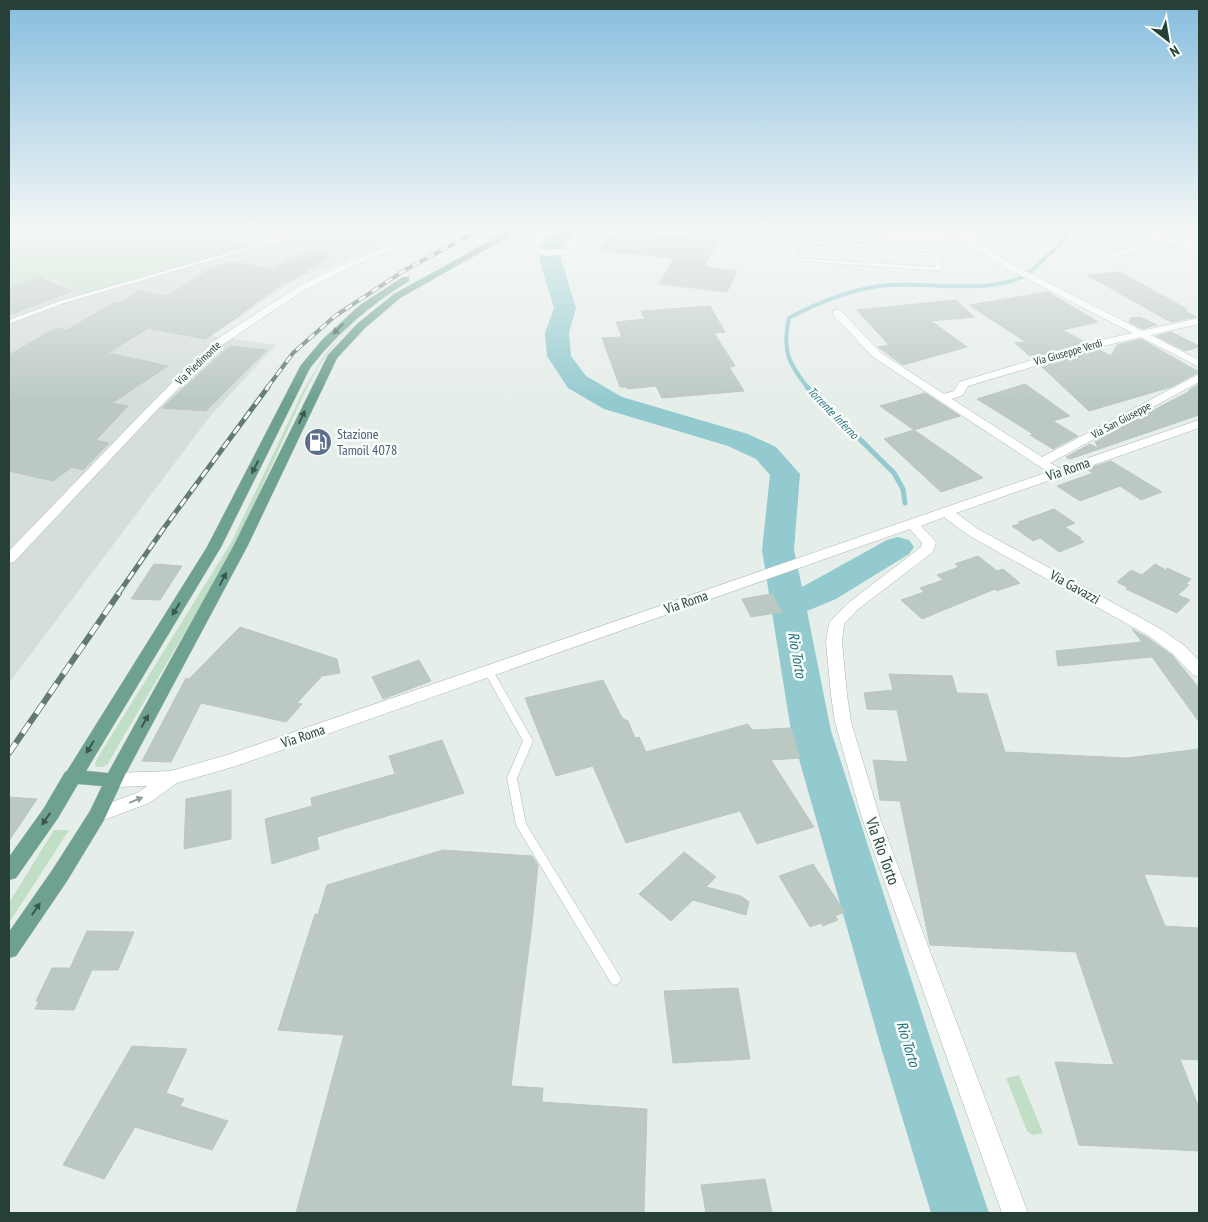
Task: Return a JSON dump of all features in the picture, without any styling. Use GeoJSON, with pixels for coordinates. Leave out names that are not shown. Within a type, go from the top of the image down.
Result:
{"type":"FeatureCollection","features":[{"type":"Feature","properties":{"kind":"main road"},"geometry":{"type":"LineString","coordinates":[[9,872],[50,812],[214,547],[305,367],[321,346],[353,314],[394,287]]}},
{"type":"Feature","properties":{"kind":"main road"},"geometry":{"type":"LineString","coordinates":[[9,949],[60,875],[97,815],[115,780],[116,774],[241,544],[332,357],[360,326],[397,296],[413,287]]}},
{"type":"Feature","properties":{"kind":"main road"},"geometry":{"type":"LineString","coordinates":[[71,777],[115,780]]}},
{"type":"Feature","properties":{"kind":"street","name":"Via Piedimonte"},"geometry":{"type":"LineString","coordinates":[[9,559],[143,417],[218,343],[304,287]]}},
{"type":"Feature","properties":{"kind":"street"},"geometry":{"type":"LineString","coordinates":[[1049,287],[1199,364]]}},
{"type":"Feature","properties":{"kind":"street"},"geometry":{"type":"LineString","coordinates":[[837,313],[877,355],[1058,473]]}},
{"type":"Feature","properties":{"kind":"street","name":"Via Giuseppe Verdi"},"geometry":{"type":"LineString","coordinates":[[943,398],[959,393],[963,384],[1013,368],[1096,344],[1199,321]]}},
{"type":"Feature","properties":{"kind":"street","name":"Via San Giuseppe"},"geometry":{"type":"LineString","coordinates":[[1042,462],[1169,395],[1199,377]]}},
{"type":"Feature","properties":{"kind":"street","name":"Via Roma"},"geometry":{"type":"LineString","coordinates":[[115,780],[171,778],[230,761],[1199,424]]}},
{"type":"Feature","properties":{"kind":"street","name":"Via Gavazzi"},"geometry":{"type":"LineString","coordinates":[[945,512],[973,532],[1154,632],[1179,650],[1199,670]]}},
{"type":"Feature","properties":{"kind":"street","name":"Via Rio Torto"},"geometry":{"type":"LineString","coordinates":[[911,524],[929,542],[928,549],[852,607],[837,623],[834,642],[839,696],[843,722],[871,818],[1015,1213]]}},
{"type":"Feature","properties":{"kind":"street","name":"Via Roma"},"geometry":{"type":"LineString","coordinates":[[97,815],[143,798],[171,778]]}},
{"type":"Feature","properties":{"kind":"lane"},"geometry":{"type":"LineString","coordinates":[[9,322],[62,302],[114,287]]}},
{"type":"Feature","properties":{"kind":"lane"},"geometry":{"type":"LineString","coordinates":[[489,671],[528,741],[512,778],[521,825],[615,979]]}},
{"type":"Feature","properties":{"kind":"shaded area"},"geometry":{"type":"Polygon","coordinates":[[[25,287],[73,287],[92,296],[121,287],[283,287],[211,336],[276,345],[211,415],[9,683],[9,293],[25,287]]]}},
{"type":"Feature","properties":{"kind":"green space"},"geometry":{"type":"Polygon","coordinates":[[[9,287],[25,287],[9,293],[9,287]]]}},
{"type":"Feature","properties":{"kind":"green space"},"geometry":{"type":"Polygon","coordinates":[[[72,287],[120,287],[91,296],[72,287]]]}},
{"type":"Feature","properties":{"kind":"green space"},"geometry":{"type":"Polygon","coordinates":[[[397,291],[378,304],[341,337],[318,368],[300,402],[239,535],[207,593],[107,765],[96,767],[95,763],[100,754],[232,541],[304,389],[325,354],[348,328],[385,298],[397,291]]]}},
{"type":"Feature","properties":{"kind":"green space"},"geometry":{"type":"Polygon","coordinates":[[[54,830],[69,830],[9,923],[9,903],[54,830]]]}},
{"type":"Feature","properties":{"kind":"green space"},"geometry":{"type":"Polygon","coordinates":[[[1019,1075],[1043,1133],[1032,1135],[1027,1131],[1006,1078],[1019,1075]]]}},
{"type":"Feature","properties":{"kind":"building"},"geometry":{"type":"Polygon","coordinates":[[[63,287],[73,291],[9,315],[9,288],[63,287]]]}},
{"type":"Feature","properties":{"kind":"building"},"geometry":{"type":"Polygon","coordinates":[[[181,287],[277,287],[205,339],[148,328],[108,353],[168,366],[112,403],[128,406],[96,440],[109,443],[83,470],[72,467],[53,481],[9,471],[9,355],[56,328],[67,330],[115,302],[119,303],[139,291],[166,296],[181,287]]]}},
{"type":"Feature","properties":{"kind":"building"},"geometry":{"type":"Polygon","coordinates":[[[685,287],[729,287],[727,292],[685,287]]]}},
{"type":"Feature","properties":{"kind":"building"},"geometry":{"type":"Polygon","coordinates":[[[1108,287],[1147,287],[1187,309],[1184,310],[1196,317],[1171,322],[1108,287]]]}},
{"type":"Feature","properties":{"kind":"building"},"geometry":{"type":"Polygon","coordinates":[[[1048,292],[1098,322],[1062,330],[1085,342],[1032,358],[1015,343],[1026,342],[969,305],[1048,292]]]}},
{"type":"Feature","properties":{"kind":"building"},"geometry":{"type":"Polygon","coordinates":[[[956,300],[974,317],[931,321],[967,347],[903,365],[878,347],[889,345],[857,310],[956,300]]]}},
{"type":"Feature","properties":{"kind":"building"},"geometry":{"type":"Polygon","coordinates":[[[710,306],[725,332],[714,333],[735,366],[729,367],[744,391],[662,398],[656,386],[628,389],[627,387],[620,387],[602,338],[622,337],[616,322],[645,319],[641,311],[710,306]]]}},
{"type":"Feature","properties":{"kind":"building"},"geometry":{"type":"Polygon","coordinates":[[[1140,317],[1157,325],[1142,329],[1129,322],[1131,318],[1140,317]]]}},
{"type":"Feature","properties":{"kind":"building"},"geometry":{"type":"Polygon","coordinates":[[[1171,332],[1199,347],[1185,351],[1156,336],[1171,332]]]}},
{"type":"Feature","properties":{"kind":"building"},"geometry":{"type":"Polygon","coordinates":[[[1141,339],[1199,372],[1171,387],[1089,411],[1041,366],[1098,349],[1111,356],[1117,345],[1141,339]]]}},
{"type":"Feature","properties":{"kind":"building"},"geometry":{"type":"Polygon","coordinates":[[[230,346],[267,350],[206,411],[162,408],[230,346]]]}},
{"type":"Feature","properties":{"kind":"building"},"geometry":{"type":"Polygon","coordinates":[[[1025,384],[1070,416],[1053,421],[1078,436],[1053,449],[1030,435],[1033,434],[977,399],[1025,384]]]}},
{"type":"Feature","properties":{"kind":"building"},"geometry":{"type":"Polygon","coordinates":[[[1199,384],[1199,415],[1070,459],[1066,457],[1090,444],[1098,448],[1095,441],[1190,391],[1199,384]]]}},
{"type":"Feature","properties":{"kind":"building"},"geometry":{"type":"Polygon","coordinates":[[[925,393],[960,416],[914,430],[880,406],[925,393]]]}},
{"type":"Feature","properties":{"kind":"building"},"geometry":{"type":"Polygon","coordinates":[[[914,430],[983,478],[941,492],[884,439],[914,430]]]}},
{"type":"Feature","properties":{"kind":"building"},"geometry":{"type":"Polygon","coordinates":[[[1111,461],[1162,492],[1141,500],[1120,486],[1080,501],[1057,486],[1093,473],[1086,469],[1111,461]]]}},
{"type":"Feature","properties":{"kind":"building"},"geometry":{"type":"Polygon","coordinates":[[[1054,509],[1075,523],[1065,527],[1084,542],[1059,552],[1040,538],[1033,541],[1012,526],[1020,524],[1018,522],[1054,509]]]}},
{"type":"Feature","properties":{"kind":"building"},"geometry":{"type":"Polygon","coordinates":[[[978,556],[997,571],[1003,569],[1020,583],[997,591],[995,589],[922,619],[901,600],[924,592],[920,588],[943,580],[937,575],[959,567],[955,564],[978,556]]]}},
{"type":"Feature","properties":{"kind":"building"},"geometry":{"type":"Polygon","coordinates":[[[154,564],[182,566],[160,600],[131,599],[154,564]]]}},
{"type":"Feature","properties":{"kind":"building"},"geometry":{"type":"Polygon","coordinates":[[[1155,564],[1191,579],[1186,584],[1189,585],[1178,595],[1190,600],[1177,613],[1126,589],[1128,588],[1117,582],[1131,570],[1142,575],[1155,564]]]}},
{"type":"Feature","properties":{"kind":"building"},"geometry":{"type":"Polygon","coordinates":[[[772,594],[782,612],[751,617],[742,599],[772,594]]]}},
{"type":"Feature","properties":{"kind":"building"},"geometry":{"type":"Polygon","coordinates":[[[240,627],[337,659],[340,673],[322,676],[297,703],[302,704],[286,722],[201,703],[171,762],[142,761],[186,678],[189,679],[240,627]]]}},
{"type":"Feature","properties":{"kind":"building"},"geometry":{"type":"Polygon","coordinates":[[[1132,629],[1172,655],[1199,688],[1199,722],[1152,657],[1058,666],[1056,651],[1142,642],[1132,629]]]}},
{"type":"Feature","properties":{"kind":"building"},"geometry":{"type":"Polygon","coordinates":[[[419,660],[431,681],[383,699],[372,677],[419,660]]]}},
{"type":"Feature","properties":{"kind":"building"},"geometry":{"type":"Polygon","coordinates":[[[889,674],[952,676],[957,693],[987,694],[1005,752],[1127,758],[1199,749],[1199,877],[1144,874],[1165,926],[1199,928],[1199,1060],[1180,1059],[1199,1108],[1199,1151],[1079,1145],[1055,1062],[1114,1065],[1076,952],[930,945],[900,801],[880,800],[873,760],[908,762],[897,710],[867,709],[864,693],[893,690],[889,674]]]}},
{"type":"Feature","properties":{"kind":"building"},"geometry":{"type":"Polygon","coordinates":[[[603,680],[622,718],[628,721],[635,738],[639,737],[646,752],[748,724],[752,730],[791,728],[800,758],[771,760],[814,827],[757,844],[740,811],[626,843],[593,766],[556,776],[525,698],[603,680]]]}},
{"type":"Feature","properties":{"kind":"building"},"geometry":{"type":"Polygon","coordinates":[[[442,740],[464,793],[317,837],[319,849],[272,864],[265,819],[312,806],[311,798],[395,774],[389,756],[442,740]]]}},
{"type":"Feature","properties":{"kind":"building"},"geometry":{"type":"Polygon","coordinates":[[[231,790],[231,839],[184,849],[186,799],[231,790]]]}},
{"type":"Feature","properties":{"kind":"building"},"geometry":{"type":"Polygon","coordinates":[[[9,797],[37,799],[9,841],[9,797]]]}},
{"type":"Feature","properties":{"kind":"building"},"geometry":{"type":"Polygon","coordinates":[[[443,850],[532,856],[538,865],[511,1086],[543,1088],[542,1102],[647,1109],[644,1213],[296,1213],[344,1035],[278,1030],[315,914],[318,914],[327,885],[443,850]]]}},
{"type":"Feature","properties":{"kind":"building"},"geometry":{"type":"Polygon","coordinates":[[[684,852],[716,877],[706,887],[741,896],[749,902],[746,915],[693,900],[671,921],[639,894],[684,852]]]}},
{"type":"Feature","properties":{"kind":"building"},"geometry":{"type":"Polygon","coordinates":[[[813,864],[845,912],[835,916],[838,920],[823,926],[821,923],[810,927],[779,876],[813,864]]]}},
{"type":"Feature","properties":{"kind":"building"},"geometry":{"type":"Polygon","coordinates":[[[87,931],[134,932],[118,970],[92,970],[74,1010],[35,1009],[39,1001],[36,1001],[52,968],[70,968],[87,931]]]}},
{"type":"Feature","properties":{"kind":"building"},"geometry":{"type":"Polygon","coordinates":[[[738,988],[750,1059],[673,1063],[664,991],[738,988]]]}},
{"type":"Feature","properties":{"kind":"building"},"geometry":{"type":"Polygon","coordinates":[[[132,1046],[187,1049],[166,1093],[184,1099],[180,1106],[228,1121],[212,1150],[135,1127],[104,1179],[63,1165],[132,1046]]]}},
{"type":"Feature","properties":{"kind":"building"},"geometry":{"type":"Polygon","coordinates":[[[765,1179],[772,1213],[706,1213],[701,1185],[765,1179]]]}},
{"type":"Feature","properties":{"kind":"waterway","name":"Rio Torto"},"geometry":{"type":"LineString","coordinates":[[559,287],[565,308],[557,333],[559,356],[577,382],[613,403],[738,440],[766,453],[785,474],[778,550],[788,606]]}},
{"type":"Feature","properties":{"kind":"waterway","name":"Torrente Inferno"},"geometry":{"type":"LineString","coordinates":[[808,388],[788,356],[786,339],[789,318],[832,298],[874,287]]}},
{"type":"Feature","properties":{"kind":"waterway","name":"Torrente Inferno"},"geometry":{"type":"LineString","coordinates":[[808,388],[894,473],[903,489],[905,503]]}},
{"type":"Feature","properties":{"kind":"waterway","name":"Torrente Inferno"},"geometry":{"type":"LineString","coordinates":[[788,606],[824,591],[898,547]]}},
{"type":"Feature","properties":{"kind":"waterway","name":"Rio Torto"},"geometry":{"type":"LineString","coordinates":[[788,606],[811,731],[906,1044],[960,1213]]}},
{"type":"Feature","properties":{"kind":"railway"},"geometry":{"type":"LineString","coordinates":[[267,388],[293,353],[335,316],[379,287]]}},
{"type":"Feature","properties":{"kind":"railway"},"geometry":{"type":"LineString","coordinates":[[118,594],[268,387]]}},
{"type":"Feature","properties":{"kind":"railway"},"geometry":{"type":"LineString","coordinates":[[9,753],[119,593]]}},
{"type":"Feature","properties":{"kind":"place","name":"Stazione Tamoil 4078"},"geometry":{"type":"Point","coordinates":[318,442]}}]}
